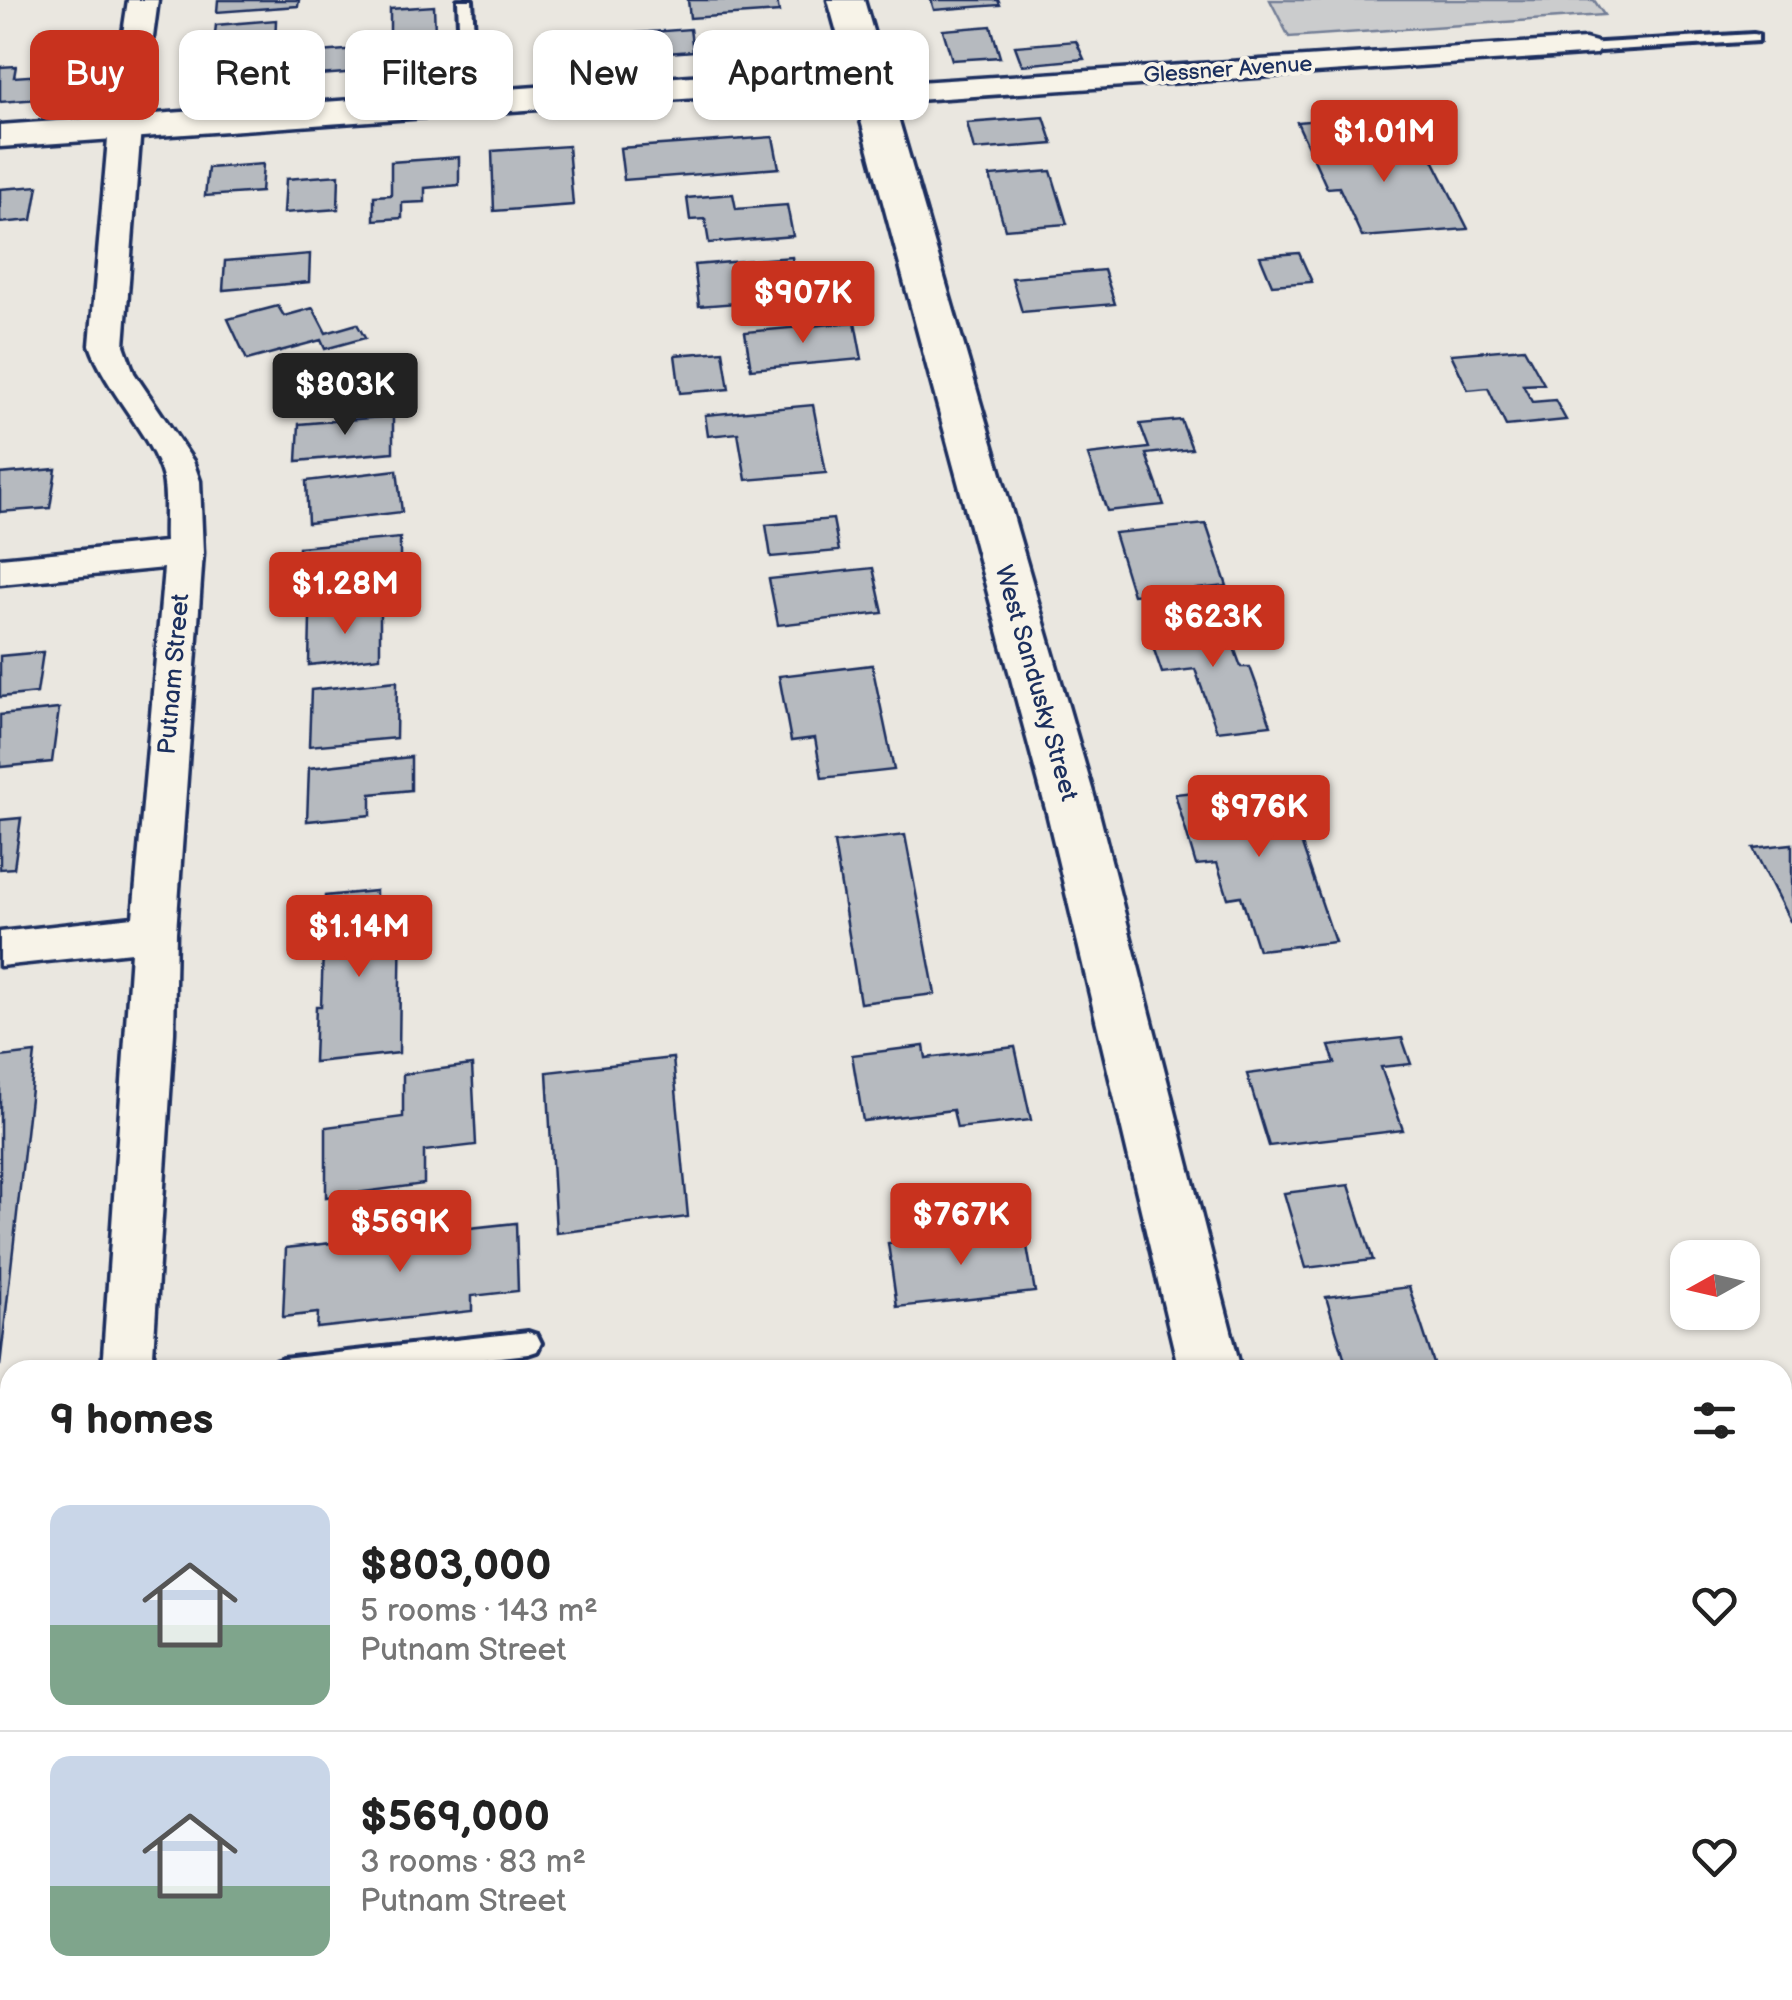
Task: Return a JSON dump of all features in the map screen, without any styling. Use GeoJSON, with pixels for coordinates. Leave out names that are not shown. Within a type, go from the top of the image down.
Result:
{"type":"FeatureCollection","features":[{"type":"Feature","properties":{"kind":"street","name":"Putnam Street"},"geometry":{"type":"LineString","coordinates":[[127,1360],[151,1034],[154,932],[184,552],[182,481],[175,460],[118,373],[107,345],[125,127],[143,0]]}},
{"type":"Feature","properties":{"kind":"street","name":"West Sandusky Street"},"geometry":{"type":"LineString","coordinates":[[846,0],[854,30]]}},
{"type":"Feature","properties":{"kind":"street","name":"Glessner Avenue"},"geometry":{"type":"LineString","coordinates":[[929,81],[1585,48]]}},
{"type":"Feature","properties":{"kind":"street","name":"Glessner Avenue"},"geometry":{"type":"LineString","coordinates":[[513,101],[693,92]]}},
{"type":"Feature","properties":{"kind":"street","name":"Glessner Avenue"},"geometry":{"type":"LineString","coordinates":[[0,136],[345,112]]}},
{"type":"Feature","properties":{"kind":"street","name":"West Sandusky Street"},"geometry":{"type":"LineString","coordinates":[[879,120],[1073,813],[1208,1360]]}},
{"type":"Feature","properties":{"kind":"street"},"geometry":{"type":"LineString","coordinates":[[0,572],[184,552]]}},
{"type":"Feature","properties":{"kind":"street"},"geometry":{"type":"LineString","coordinates":[[0,949],[154,932]]}},
{"type":"Feature","properties":{"kind":"lane"},"geometry":{"type":"LineString","coordinates":[[465,0],[466,30]]}},
{"type":"Feature","properties":{"kind":"lane"},"geometry":{"type":"LineString","coordinates":[[1585,48],[1753,38]]}},
{"type":"Feature","properties":{"kind":"lane"},"geometry":{"type":"LineString","coordinates":[[374,1360],[528,1343]]}},
{"type":"Feature","properties":{"kind":"shaded area"},"geometry":{"type":"Polygon","coordinates":[[[1270,0],[1594,0],[1604,15],[1289,37],[1270,0]]]}},
{"type":"Feature","properties":{"kind":"building"},"geometry":{"type":"Polygon","coordinates":[[[218,0],[299,0],[298,6],[217,12],[218,0]]]}},
{"type":"Feature","properties":{"kind":"building"},"geometry":{"type":"Polygon","coordinates":[[[688,0],[777,0],[779,12],[690,18],[688,0]]]}},
{"type":"Feature","properties":{"kind":"building"},"geometry":{"type":"Polygon","coordinates":[[[931,0],[998,0],[1000,5],[934,10],[931,0]]]}},
{"type":"Feature","properties":{"kind":"building"},"geometry":{"type":"Polygon","coordinates":[[[434,6],[435,30],[390,30],[390,9],[434,6]]]}},
{"type":"Feature","properties":{"kind":"building"},"geometry":{"type":"Polygon","coordinates":[[[276,20],[276,30],[215,30],[216,25],[276,20]]]}},
{"type":"Feature","properties":{"kind":"building"},"geometry":{"type":"Polygon","coordinates":[[[991,26],[1000,57],[952,60],[943,30],[991,26]]]}},
{"type":"Feature","properties":{"kind":"building"},"geometry":{"type":"Polygon","coordinates":[[[690,29],[693,51],[673,53],[673,30],[690,29]]]}},
{"type":"Feature","properties":{"kind":"building"},"geometry":{"type":"Polygon","coordinates":[[[1076,41],[1084,59],[1022,65],[1015,46],[1076,41]]]}},
{"type":"Feature","properties":{"kind":"building"},"geometry":{"type":"Polygon","coordinates":[[[345,50],[345,73],[325,75],[325,52],[345,50]]]}},
{"type":"Feature","properties":{"kind":"building"},"geometry":{"type":"Polygon","coordinates":[[[16,66],[14,77],[30,76],[30,100],[0,102],[0,67],[16,66]]]}},
{"type":"Feature","properties":{"kind":"building"},"geometry":{"type":"Polygon","coordinates":[[[1044,117],[1053,144],[974,150],[967,123],[1044,117]]]}},
{"type":"Feature","properties":{"kind":"building"},"geometry":{"type":"Polygon","coordinates":[[[1330,119],[1347,154],[1427,148],[1468,229],[1362,237],[1339,187],[1327,188],[1297,122],[1330,119]]]}},
{"type":"Feature","properties":{"kind":"building"},"geometry":{"type":"Polygon","coordinates":[[[773,137],[779,168],[624,180],[620,148],[773,137]]]}},
{"type":"Feature","properties":{"kind":"building"},"geometry":{"type":"Polygon","coordinates":[[[568,146],[573,205],[494,211],[492,151],[568,146]]]}},
{"type":"Feature","properties":{"kind":"building"},"geometry":{"type":"Polygon","coordinates":[[[459,157],[459,185],[425,188],[425,202],[402,203],[402,218],[374,220],[374,196],[391,195],[391,162],[459,157]]]}},
{"type":"Feature","properties":{"kind":"building"},"geometry":{"type":"Polygon","coordinates":[[[263,164],[261,192],[205,196],[208,168],[263,164]]]}},
{"type":"Feature","properties":{"kind":"building"},"geometry":{"type":"Polygon","coordinates":[[[1051,171],[1067,224],[1005,229],[990,176],[1051,171]]]}},
{"type":"Feature","properties":{"kind":"building"},"geometry":{"type":"Polygon","coordinates":[[[339,175],[338,209],[284,213],[286,179],[339,175]]]}},
{"type":"Feature","properties":{"kind":"building"},"geometry":{"type":"Polygon","coordinates":[[[38,186],[32,220],[0,223],[0,189],[38,186]]]}},
{"type":"Feature","properties":{"kind":"building"},"geometry":{"type":"Polygon","coordinates":[[[733,194],[736,209],[787,205],[793,236],[709,243],[705,219],[690,220],[687,198],[733,194]]]}},
{"type":"Feature","properties":{"kind":"building"},"geometry":{"type":"Polygon","coordinates":[[[1299,253],[1312,282],[1272,285],[1260,256],[1299,253]]]}},
{"type":"Feature","properties":{"kind":"building"},"geometry":{"type":"Polygon","coordinates":[[[310,254],[309,282],[223,290],[225,261],[310,254]]]}},
{"type":"Feature","properties":{"kind":"building"},"geometry":{"type":"Polygon","coordinates":[[[792,257],[799,298],[699,306],[694,265],[792,257]]]}},
{"type":"Feature","properties":{"kind":"building"},"geometry":{"type":"Polygon","coordinates":[[[1104,270],[1115,304],[1022,312],[1012,278],[1104,270]]]}},
{"type":"Feature","properties":{"kind":"building"},"geometry":{"type":"Polygon","coordinates":[[[278,306],[284,316],[313,308],[326,333],[357,324],[365,338],[325,349],[321,340],[247,360],[228,319],[278,306]]]}},
{"type":"Feature","properties":{"kind":"building"},"geometry":{"type":"Polygon","coordinates":[[[855,322],[862,359],[751,369],[745,332],[855,322]]]}},
{"type":"Feature","properties":{"kind":"building"},"geometry":{"type":"Polygon","coordinates":[[[1524,348],[1544,384],[1523,385],[1532,402],[1555,400],[1566,420],[1506,426],[1488,388],[1468,390],[1451,354],[1524,348]]]}},
{"type":"Feature","properties":{"kind":"building"},"geometry":{"type":"Polygon","coordinates":[[[723,351],[729,389],[680,393],[675,355],[723,351]]]}},
{"type":"Feature","properties":{"kind":"building"},"geometry":{"type":"Polygon","coordinates":[[[813,405],[826,473],[746,480],[738,433],[708,436],[705,415],[813,405]]]}},
{"type":"Feature","properties":{"kind":"building"},"geometry":{"type":"Polygon","coordinates":[[[393,416],[393,452],[297,461],[299,424],[393,416]]]}},
{"type":"Feature","properties":{"kind":"building"},"geometry":{"type":"Polygon","coordinates":[[[1181,420],[1192,449],[1146,454],[1164,505],[1107,511],[1088,455],[1149,448],[1140,424],[1181,420]]]}},
{"type":"Feature","properties":{"kind":"building"},"geometry":{"type":"Polygon","coordinates":[[[56,469],[50,508],[0,512],[0,474],[56,469]]]}},
{"type":"Feature","properties":{"kind":"building"},"geometry":{"type":"Polygon","coordinates":[[[397,470],[402,512],[308,523],[306,481],[397,470]]]}},
{"type":"Feature","properties":{"kind":"building"},"geometry":{"type":"Polygon","coordinates":[[[833,519],[839,551],[771,557],[766,525],[833,519]]]}},
{"type":"Feature","properties":{"kind":"building"},"geometry":{"type":"Polygon","coordinates":[[[1206,524],[1227,586],[1133,595],[1114,533],[1206,524]]]}},
{"type":"Feature","properties":{"kind":"building"},"geometry":{"type":"Polygon","coordinates":[[[400,538],[400,594],[349,599],[349,586],[298,590],[299,547],[400,538]]]}},
{"type":"Feature","properties":{"kind":"building"},"geometry":{"type":"Polygon","coordinates":[[[873,568],[883,613],[778,625],[769,579],[873,568]]]}},
{"type":"Feature","properties":{"kind":"building"},"geometry":{"type":"Polygon","coordinates":[[[380,610],[380,657],[309,665],[310,617],[380,610]]]}},
{"type":"Feature","properties":{"kind":"building"},"geometry":{"type":"Polygon","coordinates":[[[1222,614],[1241,667],[1250,667],[1271,725],[1217,731],[1195,669],[1162,673],[1151,641],[1170,639],[1163,620],[1222,614]]]}},
{"type":"Feature","properties":{"kind":"building"},"geometry":{"type":"Polygon","coordinates":[[[43,652],[37,693],[0,697],[0,656],[43,652]]]}},
{"type":"Feature","properties":{"kind":"building"},"geometry":{"type":"Polygon","coordinates":[[[872,665],[894,770],[822,778],[815,738],[791,741],[779,676],[872,665]]]}},
{"type":"Feature","properties":{"kind":"building"},"geometry":{"type":"Polygon","coordinates":[[[397,681],[396,738],[309,746],[311,690],[397,681]]]}},
{"type":"Feature","properties":{"kind":"building"},"geometry":{"type":"Polygon","coordinates":[[[59,709],[52,762],[0,767],[0,715],[59,709]]]}},
{"type":"Feature","properties":{"kind":"building"},"geometry":{"type":"Polygon","coordinates":[[[411,757],[411,790],[371,794],[371,815],[307,821],[309,768],[411,757]]]}},
{"type":"Feature","properties":{"kind":"building"},"geometry":{"type":"Polygon","coordinates":[[[1289,782],[1304,826],[1296,827],[1335,942],[1258,950],[1241,896],[1228,898],[1217,863],[1196,865],[1175,794],[1289,782]]]}},
{"type":"Feature","properties":{"kind":"building"},"geometry":{"type":"Polygon","coordinates":[[[21,818],[14,868],[0,869],[0,820],[21,818]]]}},
{"type":"Feature","properties":{"kind":"building"},"geometry":{"type":"Polygon","coordinates":[[[905,835],[935,994],[860,1003],[834,843],[905,835]]]}},
{"type":"Feature","properties":{"kind":"building"},"geometry":{"type":"Polygon","coordinates":[[[1792,844],[1792,921],[1790,921],[1753,848],[1792,844]]]}},
{"type":"Feature","properties":{"kind":"building"},"geometry":{"type":"Polygon","coordinates":[[[376,891],[376,910],[401,907],[399,1053],[314,1062],[316,1006],[321,1006],[325,896],[376,891]]]}},
{"type":"Feature","properties":{"kind":"building"},"geometry":{"type":"Polygon","coordinates":[[[1402,1038],[1411,1064],[1381,1067],[1403,1130],[1269,1146],[1247,1074],[1335,1063],[1329,1046],[1402,1038]]]}},
{"type":"Feature","properties":{"kind":"building"},"geometry":{"type":"Polygon","coordinates":[[[924,1046],[926,1058],[1015,1047],[1031,1120],[957,1128],[953,1110],[863,1121],[852,1055],[924,1046]]]}},
{"type":"Feature","properties":{"kind":"building"},"geometry":{"type":"Polygon","coordinates":[[[35,1053],[1,1360],[0,1360],[0,1057],[35,1053]]]}},
{"type":"Feature","properties":{"kind":"building"},"geometry":{"type":"Polygon","coordinates":[[[673,1058],[688,1217],[556,1233],[547,1072],[673,1058]]]}},
{"type":"Feature","properties":{"kind":"building"},"geometry":{"type":"Polygon","coordinates":[[[472,1065],[476,1145],[424,1151],[424,1184],[326,1197],[326,1127],[403,1117],[403,1074],[472,1065]]]}},
{"type":"Feature","properties":{"kind":"building"},"geometry":{"type":"Polygon","coordinates":[[[1349,1185],[1373,1260],[1306,1268],[1284,1193],[1349,1185]]]}},
{"type":"Feature","properties":{"kind":"building"},"geometry":{"type":"Polygon","coordinates":[[[516,1223],[518,1291],[472,1296],[472,1311],[317,1328],[318,1313],[283,1317],[286,1248],[516,1223]]]}},
{"type":"Feature","properties":{"kind":"building"},"geometry":{"type":"Polygon","coordinates":[[[1024,1229],[1035,1292],[897,1307],[888,1243],[1024,1229]]]}},
{"type":"Feature","properties":{"kind":"building"},"geometry":{"type":"Polygon","coordinates":[[[1409,1287],[1433,1360],[1345,1360],[1326,1297],[1409,1287]]]}}]}
